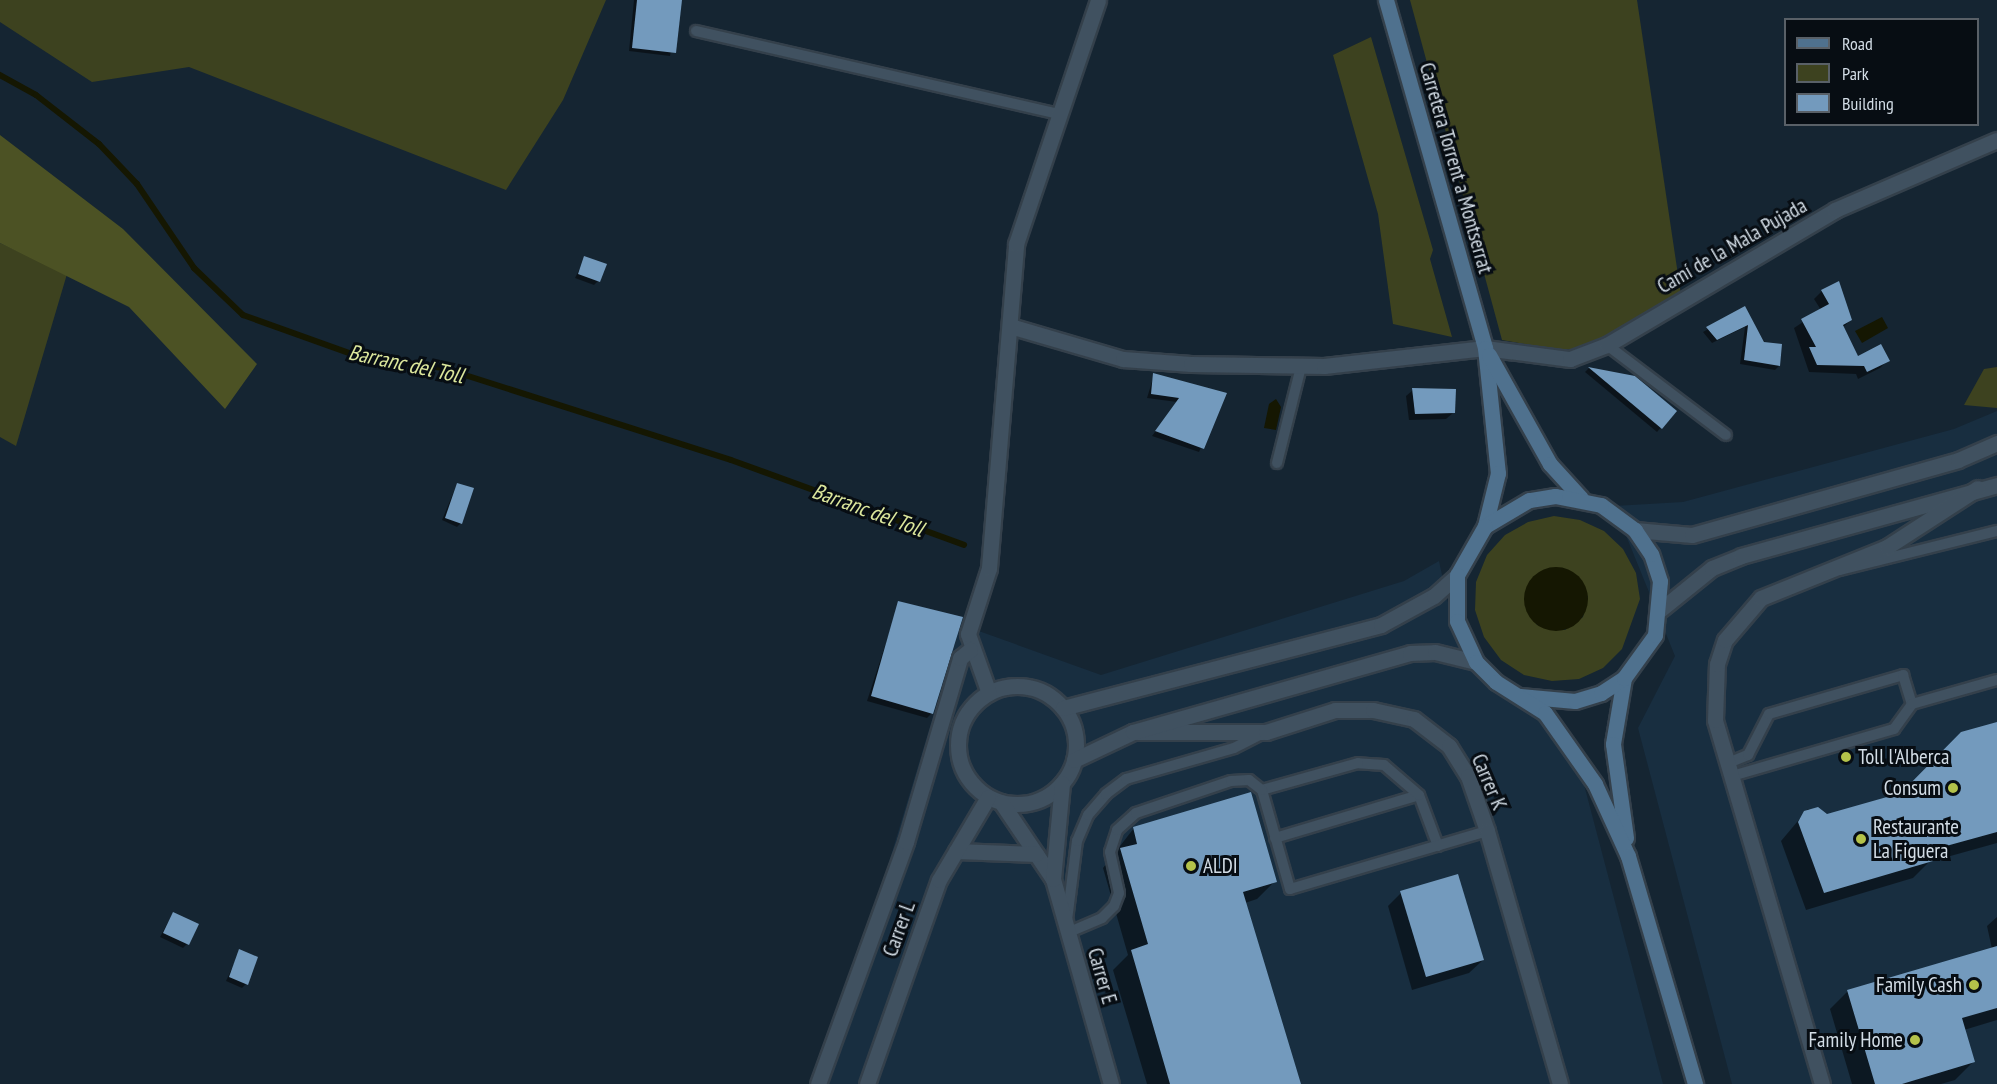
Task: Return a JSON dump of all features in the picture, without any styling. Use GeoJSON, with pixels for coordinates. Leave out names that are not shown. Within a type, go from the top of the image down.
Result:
{"type":"FeatureCollection","features":[{"type":"Feature","properties":{"kind":"main road","name":"Carretera Torrent a Montserrat"},"geometry":{"type":"LineString","coordinates":[[1386,0],[1485,348]]}},
{"type":"Feature","properties":{"kind":"main road"},"geometry":{"type":"LineString","coordinates":[[1485,348],[1550,464],[1581,498]]}},
{"type":"Feature","properties":{"kind":"main road"},"geometry":{"type":"LineString","coordinates":[[1485,348],[1498,473],[1485,526],[1457,574],[1456,621],[1476,662],[1520,696],[1566,738],[1595,784],[1628,856],[1695,1084]]}},
{"type":"Feature","properties":{"kind":"main road"},"geometry":{"type":"LineString","coordinates":[[1485,526],[1529,500],[1581,498],[1610,510],[1635,530],[1657,572],[1660,610],[1642,658],[1624,678],[1575,701],[1520,696]]}},
{"type":"Feature","properties":{"kind":"main road"},"geometry":{"type":"LineString","coordinates":[[1624,678],[1613,744],[1628,856]]}},
{"type":"Feature","properties":{"kind":"street"},"geometry":{"type":"LineString","coordinates":[[988,693],[970,650],[968,634],[989,568],[1016,244],[1098,0]]}},
{"type":"Feature","properties":{"kind":"street","name":"Camí de la Mala Pujada"},"geometry":{"type":"LineString","coordinates":[[1010,326],[1123,359],[1301,367],[1485,348],[1570,359],[1607,345],[1835,210],[1997,140]]}},
{"type":"Feature","properties":{"kind":"street"},"geometry":{"type":"LineString","coordinates":[[1635,530],[1692,535],[1958,460],[1997,443]]}},
{"type":"Feature","properties":{"kind":"street"},"geometry":{"type":"LineString","coordinates":[[1660,610],[1712,568],[1741,556],[1978,488],[1997,485]]}},
{"type":"Feature","properties":{"kind":"street"},"geometry":{"type":"LineString","coordinates":[[1822,1084],[1730,770],[1713,688],[1725,640],[1761,598],[1828,572],[1925,526],[1978,488]]}},
{"type":"Feature","properties":{"kind":"street"},"geometry":{"type":"LineString","coordinates":[[1063,708],[1381,626],[1434,596],[1457,574]]}},
{"type":"Feature","properties":{"kind":"street"},"geometry":{"type":"LineString","coordinates":[[818,1084],[906,842],[960,658],[970,650]]}},
{"type":"Feature","properties":{"kind":"street"},"geometry":{"type":"LineString","coordinates":[[1074,760],[1133,732],[1410,653],[1436,652],[1476,662]]}},
{"type":"Feature","properties":{"kind":"street"},"geometry":{"type":"LineString","coordinates":[[1008,687],[1036,689],[1063,708],[1076,739],[1074,760],[1062,783],[1053,879],[995,799],[963,770],[958,751],[959,730],[972,706],[988,693],[1008,687]]}},
{"type":"Feature","properties":{"kind":"street","name":"Carrer K"},"geometry":{"type":"LineString","coordinates":[[1133,732],[1266,732],[1335,710],[1373,710],[1414,719],[1449,746],[1468,776],[1560,1084]]}},
{"type":"Feature","properties":{"kind":"street"},"geometry":{"type":"LineString","coordinates":[[995,799],[1039,801],[1062,783]]}},
{"type":"Feature","properties":{"kind":"street","name":"Carrer L"},"geometry":{"type":"LineString","coordinates":[[867,1084],[939,880],[956,851],[995,799]]}},
{"type":"Feature","properties":{"kind":"street"},"geometry":{"type":"LineString","coordinates":[[956,851],[1036,854]]}},
{"type":"Feature","properties":{"kind":"street","name":"Carrer E"},"geometry":{"type":"LineString","coordinates":[[1053,879],[1112,1084]]}},
{"type":"Feature","properties":{"kind":"lane"},"geometry":{"type":"LineString","coordinates":[[696,31],[1058,114]]}},
{"type":"Feature","properties":{"kind":"lane"},"geometry":{"type":"LineString","coordinates":[[1607,345],[1725,435]]}},
{"type":"Feature","properties":{"kind":"lane"},"geometry":{"type":"LineString","coordinates":[[1277,463],[1301,367]]}},
{"type":"Feature","properties":{"kind":"lane"},"geometry":{"type":"LineString","coordinates":[[1828,572],[1997,531]]}},
{"type":"Feature","properties":{"kind":"lane"},"geometry":{"type":"LineString","coordinates":[[1730,770],[1748,755],[1769,714],[1903,675],[1912,704]]}},
{"type":"Feature","properties":{"kind":"lane"},"geometry":{"type":"LineString","coordinates":[[1730,770],[1894,729],[1912,704],[1997,680]]}},
{"type":"Feature","properties":{"kind":"lane"},"geometry":{"type":"LineString","coordinates":[[1266,732],[1234,748],[1126,779],[1106,794],[1088,815],[1077,841],[1067,931],[1102,918],[1114,906],[1119,893],[1110,852],[1117,830],[1136,813],[1231,781],[1249,780],[1262,790],[1290,889],[1486,831]]}},
{"type":"Feature","properties":{"kind":"lane"},"geometry":{"type":"LineString","coordinates":[[1262,790],[1358,763],[1384,765],[1419,795],[1438,846]]}},
{"type":"Feature","properties":{"kind":"lane"},"geometry":{"type":"LineString","coordinates":[[1275,838],[1419,795]]}},
{"type":"Feature","properties":{"kind":"shaded area"},"geometry":{"type":"Polygon","coordinates":[[[1882,317],[1888,328],[1862,343],[1855,331],[1882,317]]]}},
{"type":"Feature","properties":{"kind":"shaded area"},"geometry":{"type":"Polygon","coordinates":[[[1276,399],[1281,407],[1276,430],[1264,428],[1269,404],[1276,399]]]}},
{"type":"Feature","properties":{"kind":"shaded area"},"geometry":{"type":"Polygon","coordinates":[[[1997,411],[1997,1084],[1732,1084],[1638,728],[1675,656],[1614,506],[1683,502],[1954,429],[1997,411]]]}},
{"type":"Feature","properties":{"kind":"shaded area"},"geometry":{"type":"Polygon","coordinates":[[[1439,561],[1454,630],[1561,741],[1582,777],[1663,1084],[811,1084],[883,882],[963,617],[976,630],[1101,675],[1404,581],[1439,561]]]}},
{"type":"Feature","properties":{"kind":"shaded area"},"geometry":{"type":"Polygon","coordinates":[[[1556,567],[1574,573],[1582,581],[1588,599],[1582,617],[1574,625],[1556,631],[1538,625],[1530,617],[1524,599],[1530,581],[1538,573],[1556,567]]]}},
{"type":"Feature","properties":{"kind":"green space"},"geometry":{"type":"Polygon","coordinates":[[[0,0],[606,0],[563,100],[506,190],[189,67],[92,82],[0,22],[0,0]]]}},
{"type":"Feature","properties":{"kind":"green space"},"geometry":{"type":"Polygon","coordinates":[[[1410,0],[1637,0],[1681,295],[1590,348],[1559,350],[1502,340],[1410,0]]]}},
{"type":"Feature","properties":{"kind":"green space"},"geometry":{"type":"Polygon","coordinates":[[[1371,37],[1433,250],[1430,259],[1452,337],[1393,324],[1378,214],[1333,55],[1371,37]]]}},
{"type":"Feature","properties":{"kind":"green space"},"geometry":{"type":"Polygon","coordinates":[[[0,135],[123,229],[257,364],[225,409],[129,307],[0,243],[0,135]]]}},
{"type":"Feature","properties":{"kind":"green space"},"geometry":{"type":"Polygon","coordinates":[[[0,243],[67,274],[16,446],[0,437],[0,243]]]}},
{"type":"Feature","properties":{"kind":"green space"},"geometry":{"type":"Polygon","coordinates":[[[1997,367],[1997,408],[1964,405],[1984,369],[1997,367]]]}},
{"type":"Feature","properties":{"kind":"green space"},"geometry":{"type":"Polygon","coordinates":[[[1554,516],[1580,520],[1604,531],[1623,549],[1636,573],[1640,599],[1622,649],[1603,668],[1579,679],[1552,681],[1524,675],[1501,660],[1484,637],[1475,610],[1476,582],[1487,555],[1505,535],[1528,522],[1554,516]],[[1548,569],[1530,581],[1526,609],[1537,625],[1565,630],[1583,617],[1588,596],[1548,569]]]}},
{"type":"Feature","properties":{"kind":"building"},"geometry":{"type":"Polygon","coordinates":[[[637,0],[682,0],[676,53],[632,48],[637,0]]]}},
{"type":"Feature","properties":{"kind":"building"},"geometry":{"type":"Polygon","coordinates":[[[584,256],[607,264],[600,282],[578,274],[584,256]]]}},
{"type":"Feature","properties":{"kind":"building"},"geometry":{"type":"Polygon","coordinates":[[[1839,281],[1852,320],[1843,325],[1858,356],[1881,344],[1890,361],[1867,372],[1864,366],[1817,365],[1809,347],[1816,347],[1801,319],[1829,304],[1821,290],[1839,281]]]}},
{"type":"Feature","properties":{"kind":"building"},"geometry":{"type":"Polygon","coordinates":[[[1745,306],[1764,342],[1782,344],[1780,366],[1744,360],[1748,325],[1717,340],[1706,327],[1745,306]]]}},
{"type":"Feature","properties":{"kind":"building"},"geometry":{"type":"Polygon","coordinates":[[[1588,367],[1635,376],[1677,411],[1662,429],[1588,367]]]}},
{"type":"Feature","properties":{"kind":"building"},"geometry":{"type":"Polygon","coordinates":[[[1153,373],[1227,393],[1204,449],[1155,431],[1179,398],[1151,394],[1153,373]]]}},
{"type":"Feature","properties":{"kind":"building"},"geometry":{"type":"Polygon","coordinates":[[[1412,388],[1456,389],[1455,413],[1415,414],[1412,388]]]}},
{"type":"Feature","properties":{"kind":"building"},"geometry":{"type":"Polygon","coordinates":[[[457,483],[474,488],[462,524],[445,518],[457,483]]]}},
{"type":"Feature","properties":{"kind":"building"},"geometry":{"type":"Polygon","coordinates":[[[898,601],[963,617],[933,714],[871,696],[898,601]]]}},
{"type":"Feature","properties":{"kind":"building"},"geometry":{"type":"Polygon","coordinates":[[[1997,722],[1997,832],[1928,851],[1933,861],[1824,893],[1798,822],[1804,811],[1818,807],[1827,814],[1901,793],[1961,732],[1997,722]]]}},
{"type":"Feature","properties":{"kind":"building"},"geometry":{"type":"Polygon","coordinates":[[[1251,792],[1277,882],[1243,892],[1301,1084],[1170,1084],[1131,950],[1148,944],[1120,848],[1137,844],[1133,827],[1251,792]]]}},
{"type":"Feature","properties":{"kind":"building"},"geometry":{"type":"Polygon","coordinates":[[[1458,874],[1484,960],[1426,977],[1400,891],[1458,874]]]}},
{"type":"Feature","properties":{"kind":"building"},"geometry":{"type":"Polygon","coordinates":[[[173,912],[199,924],[189,945],[163,933],[173,912]]]}},
{"type":"Feature","properties":{"kind":"building","name":"Family Home"},"geometry":{"type":"Polygon","coordinates":[[[1997,946],[1997,1008],[1962,1018],[1975,1062],[1902,1084],[1875,1084],[1847,990],[1997,946]]]}},
{"type":"Feature","properties":{"kind":"building"},"geometry":{"type":"Polygon","coordinates":[[[239,949],[258,957],[248,985],[229,977],[239,949]]]}},
{"type":"Feature","properties":{"kind":"waterway","name":"Barranc del Toll"},"geometry":{"type":"LineString","coordinates":[[0,75],[36,95],[99,144],[137,184],[194,268],[243,315],[363,358],[443,368],[731,460],[964,545]]}},
{"type":"Feature","properties":{"kind":"place","name":"Toll l'Alberca"},"geometry":{"type":"Point","coordinates":[1846,757]}},
{"type":"Feature","properties":{"kind":"place","name":"Consum"},"geometry":{"type":"Point","coordinates":[1953,788]}},
{"type":"Feature","properties":{"kind":"place","name":"Restaurante La Figuera"},"geometry":{"type":"Point","coordinates":[1861,839]}},
{"type":"Feature","properties":{"kind":"place","name":"ALDI"},"geometry":{"type":"Point","coordinates":[1191,866]}},
{"type":"Feature","properties":{"kind":"place","name":"Family Cash"},"geometry":{"type":"Point","coordinates":[1974,985]}},
{"type":"Feature","properties":{"kind":"place","name":"Family Home"},"geometry":{"type":"Point","coordinates":[1915,1040]}}]}
